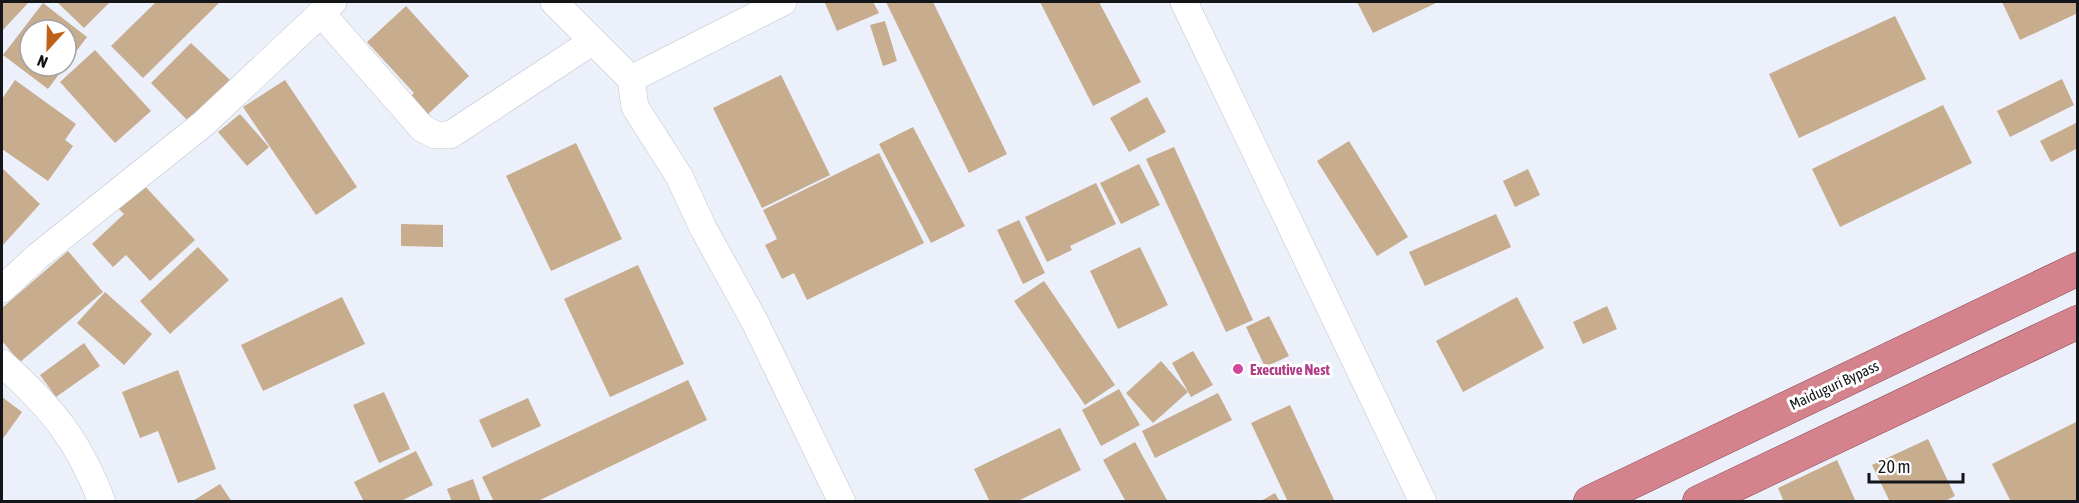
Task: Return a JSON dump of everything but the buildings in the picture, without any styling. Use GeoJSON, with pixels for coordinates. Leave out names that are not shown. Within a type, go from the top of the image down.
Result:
{"type":"FeatureCollection","features":[{"type":"Feature","properties":{"kind":"highway","name":"Maiduguri Bypass"},"geometry":{"type":"LineString","coordinates":[[1590,501],[2078,269]]}},
{"type":"Feature","properties":{"kind":"highway"},"geometry":{"type":"LineString","coordinates":[[1699,501],[2078,322]]}},
{"type":"Feature","properties":{"kind":"street"},"geometry":{"type":"LineString","coordinates":[[554,2],[631,79],[635,107],[679,176],[703,228],[755,322],[842,501]]}},
{"type":"Feature","properties":{"kind":"street"},"geometry":{"type":"LineString","coordinates":[[631,79],[783,2]]}},
{"type":"Feature","properties":{"kind":"street"},"geometry":{"type":"LineString","coordinates":[[1184,2],[1423,501]]}},
{"type":"Feature","properties":{"kind":"street"},"geometry":{"type":"LineString","coordinates":[[2,289],[56,242],[203,124],[327,7],[422,128],[435,135],[450,135],[593,41]]}},
{"type":"Feature","properties":{"kind":"street"},"geometry":{"type":"LineString","coordinates":[[2,363],[59,419],[77,444],[102,501]]}},
{"type":"Feature","properties":{"kind":"place","name":"Executive Nest"},"geometry":{"type":"Point","coordinates":[1238,369]}}]}
